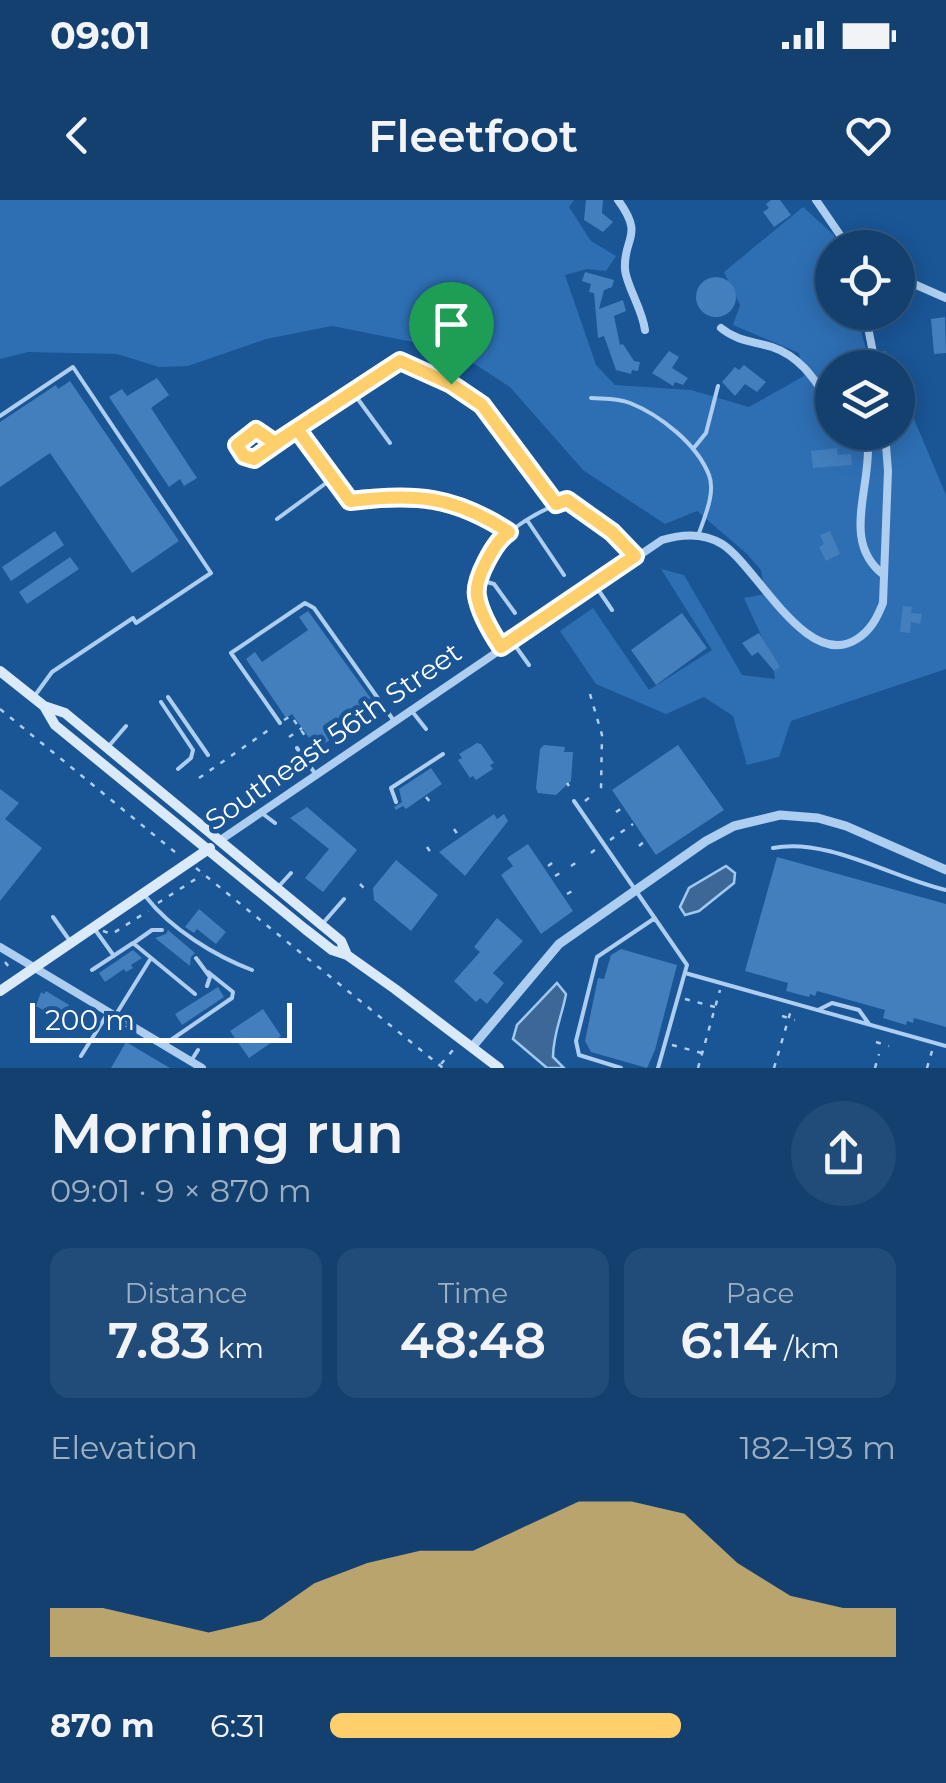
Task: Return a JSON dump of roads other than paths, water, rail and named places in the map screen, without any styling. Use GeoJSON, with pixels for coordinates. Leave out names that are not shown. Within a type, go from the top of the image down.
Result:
{"type":"FeatureCollection","features":[{"type":"Feature","properties":{"kind":"main road"},"geometry":{"type":"LineString","coordinates":[[0,671],[46,710],[55,725],[332,950],[347,955],[499,1068]]}},
{"type":"Feature","properties":{"kind":"main road"},"geometry":{"type":"LineString","coordinates":[[46,710],[65,712],[340,941],[347,955]]}},
{"type":"Feature","properties":{"kind":"main road","name":"Southeast 56th Street"},"geometry":{"type":"LineString","coordinates":[[0,991],[219,842]]}},
{"type":"Feature","properties":{"kind":"street"},"geometry":{"type":"LineString","coordinates":[[618,200],[631,223],[632,240],[625,270],[644,314],[646,330]]}},
{"type":"Feature","properties":{"kind":"street"},"geometry":{"type":"LineString","coordinates":[[816,200],[837,230]]}},
{"type":"Feature","properties":{"kind":"street"},"geometry":{"type":"LineString","coordinates":[[915,284],[946,298]]}},
{"type":"Feature","properties":{"kind":"street"},"geometry":{"type":"LineString","coordinates":[[721,328],[735,340],[767,346],[792,357],[815,380]]}},
{"type":"Feature","properties":{"kind":"street"},"geometry":{"type":"LineString","coordinates":[[868,450],[861,512],[862,550],[869,564],[884,575]]}},
{"type":"Feature","properties":{"kind":"street"},"geometry":{"type":"LineString","coordinates":[[698,536],[720,543],[736,556],[796,625],[811,636],[840,646],[859,638],[875,622],[883,602],[886,450]]}},
{"type":"Feature","properties":{"kind":"street","name":"Southeast 56th Street"},"geometry":{"type":"LineString","coordinates":[[219,842],[635,556],[662,540],[698,536]]}},
{"type":"Feature","properties":{"kind":"street"},"geometry":{"type":"LineString","coordinates":[[472,1046],[550,952],[569,935],[717,834],[753,820],[780,815],[833,822],[946,870]]}},
{"type":"Feature","properties":{"kind":"street"},"geometry":{"type":"LineString","coordinates":[[0,947],[202,1068]]}},
{"type":"Feature","properties":{"kind":"lane"},"geometry":{"type":"LineString","coordinates":[[275,443],[256,430],[237,445],[244,456],[254,459],[400,361],[451,384],[482,405],[556,504]]}},
{"type":"Feature","properties":{"kind":"lane"},"geometry":{"type":"LineString","coordinates":[[0,416],[73,367],[210,573],[136,624],[132,618],[52,672],[33,698]]}},
{"type":"Feature","properties":{"kind":"lane"},"geometry":{"type":"LineString","coordinates":[[693,449],[706,433],[718,386]]}},
{"type":"Feature","properties":{"kind":"lane"},"geometry":{"type":"LineString","coordinates":[[352,392],[390,443]]}},
{"type":"Feature","properties":{"kind":"lane"},"geometry":{"type":"LineString","coordinates":[[591,398],[630,402],[665,423],[693,449],[710,477],[709,501],[698,536]]}},
{"type":"Feature","properties":{"kind":"lane"},"geometry":{"type":"LineString","coordinates":[[297,429],[350,501],[406,495],[450,502],[478,512],[509,532]]}},
{"type":"Feature","properties":{"kind":"lane"},"geometry":{"type":"LineString","coordinates":[[277,519],[333,478]]}},
{"type":"Feature","properties":{"kind":"lane"},"geometry":{"type":"LineString","coordinates":[[501,647],[488,626],[476,592],[501,537],[567,500],[612,532],[635,556]]}},
{"type":"Feature","properties":{"kind":"lane"},"geometry":{"type":"LineString","coordinates":[[528,520],[564,576]]}},
{"type":"Feature","properties":{"kind":"lane"},"geometry":{"type":"LineString","coordinates":[[480,580],[494,584],[515,613]]}},
{"type":"Feature","properties":{"kind":"lane"},"geometry":{"type":"LineString","coordinates":[[594,584],[612,610]]}},
{"type":"Feature","properties":{"kind":"lane"},"geometry":{"type":"LineString","coordinates":[[283,722],[231,653],[299,606],[308,604],[394,722]]}},
{"type":"Feature","properties":{"kind":"lane"},"geometry":{"type":"LineString","coordinates":[[511,640],[529,665]]}},
{"type":"Feature","properties":{"kind":"lane"},"geometry":{"type":"LineString","coordinates":[[168,697],[208,755]]}},
{"type":"Feature","properties":{"kind":"lane"},"geometry":{"type":"LineString","coordinates":[[160,702],[193,750],[191,758],[178,768]]}},
{"type":"Feature","properties":{"kind":"lane"},"geometry":{"type":"LineString","coordinates":[[411,710],[426,729]]}},
{"type":"Feature","properties":{"kind":"lane"},"geometry":{"type":"LineString","coordinates":[[108,747],[126,726]]}},
{"type":"Feature","properties":{"kind":"lane"},"geometry":{"type":"LineString","coordinates":[[297,748],[316,775]]}},
{"type":"Feature","properties":{"kind":"lane"},"geometry":{"type":"LineString","coordinates":[[396,802],[391,788],[443,754]]}},
{"type":"Feature","properties":{"kind":"lane"},"geometry":{"type":"LineString","coordinates":[[574,801],[687,966],[658,1068]]}},
{"type":"Feature","properties":{"kind":"lane"},"geometry":{"type":"LineString","coordinates":[[261,813],[275,824]]}},
{"type":"Feature","properties":{"kind":"lane"},"geometry":{"type":"LineString","coordinates":[[774,848],[834,853],[946,890]]}},
{"type":"Feature","properties":{"kind":"lane"},"geometry":{"type":"LineString","coordinates":[[276,889],[291,873]]}},
{"type":"Feature","properties":{"kind":"lane"},"geometry":{"type":"LineString","coordinates":[[143,893],[186,933],[230,962],[252,970]]}},
{"type":"Feature","properties":{"kind":"lane"},"geometry":{"type":"LineString","coordinates":[[321,925],[344,900]]}},
{"type":"Feature","properties":{"kind":"lane"},"geometry":{"type":"LineString","coordinates":[[53,916],[70,942]]}},
{"type":"Feature","properties":{"kind":"lane"},"geometry":{"type":"LineString","coordinates":[[621,1068],[579,1054],[576,1041],[598,957],[656,918]]}},
{"type":"Feature","properties":{"kind":"lane"},"geometry":{"type":"LineString","coordinates":[[93,926],[114,956]]}},
{"type":"Feature","properties":{"kind":"lane"},"geometry":{"type":"LineString","coordinates":[[92,970],[152,930],[162,930]]}},
{"type":"Feature","properties":{"kind":"lane"},"geometry":{"type":"LineString","coordinates":[[133,943],[195,994]]}},
{"type":"Feature","properties":{"kind":"lane"},"geometry":{"type":"LineString","coordinates":[[81,1056],[151,958]]}},
{"type":"Feature","properties":{"kind":"lane"},"geometry":{"type":"LineString","coordinates":[[163,1045],[232,998],[234,992],[196,958]]}},
{"type":"Feature","properties":{"kind":"lane"},"geometry":{"type":"LineString","coordinates":[[207,986],[208,972]]}},
{"type":"Feature","properties":{"kind":"lane"},"geometry":{"type":"LineString","coordinates":[[685,973],[946,1046]]}},
{"type":"Feature","properties":{"kind":"lane"},"geometry":{"type":"LineString","coordinates":[[818,1010],[832,1003],[859,1010],[868,1024]]}},
{"type":"Feature","properties":{"kind":"lane"},"geometry":{"type":"LineString","coordinates":[[191,1061],[198,1050]]}}]}
